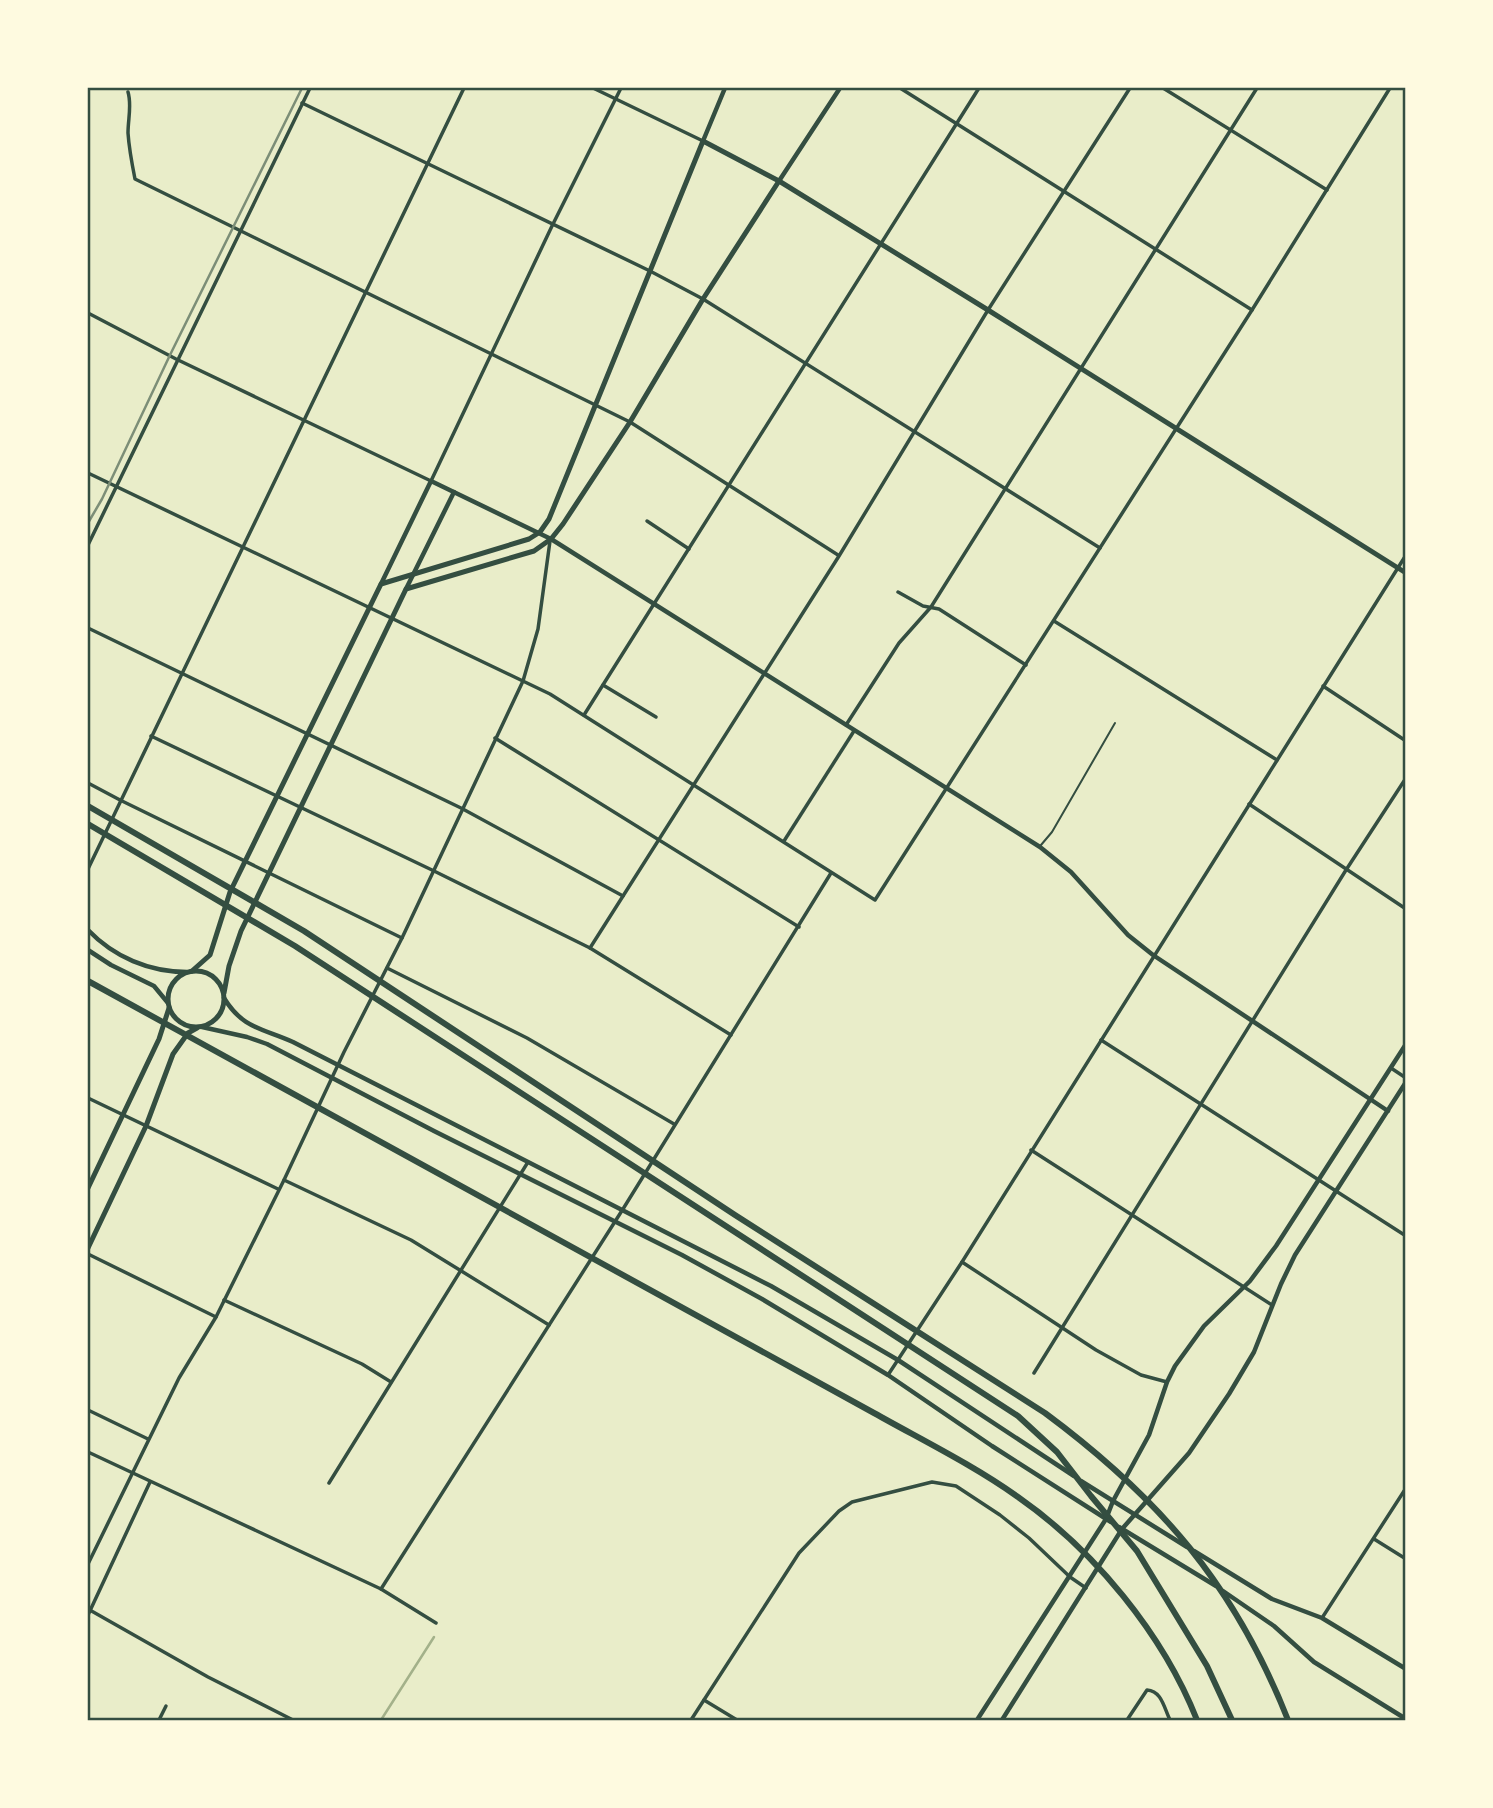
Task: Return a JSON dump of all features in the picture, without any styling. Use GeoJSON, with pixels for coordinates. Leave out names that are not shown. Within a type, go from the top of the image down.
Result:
{"type":"FeatureCollection","features":[{"type":"Feature","properties":{"kind":"highway"},"geometry":{"type":"LineString","coordinates":[[88,806],[304,930],[735,1215],[1045,1413],[1094,1449],[1139,1490],[1177,1531],[1211,1574],[1258,1655],[1288,1720]]}},
{"type":"Feature","properties":{"kind":"highway"},"geometry":{"type":"LineString","coordinates":[[88,824],[295,946],[1018,1416],[1057,1452],[1137,1551],[1207,1666],[1231,1720]]}},
{"type":"Feature","properties":{"kind":"highway"},"geometry":{"type":"LineString","coordinates":[[88,981],[874,1413],[1018,1497],[1056,1526],[1138,1616],[1168,1659],[1197,1720]]}},
{"type":"Feature","properties":{"kind":"main road"},"geometry":{"type":"LineString","coordinates":[[88,1188],[159,1039],[172,984],[210,955],[230,892],[381,584],[529,539],[540,532],[549,519],[703,141],[779,181],[1405,573]]}},
{"type":"Feature","properties":{"kind":"main road"},"geometry":{"type":"LineString","coordinates":[[88,1248],[146,1125],[173,1054],[188,1033],[212,1023],[219,1016],[229,966],[237,942],[406,589],[534,551],[551,539],[630,422],[779,181]]}},
{"type":"Feature","properties":{"kind":"main road"},"geometry":{"type":"LineString","coordinates":[[189,972],[201,971],[214,977],[224,995]]}},
{"type":"Feature","properties":{"kind":"main road"},"geometry":{"type":"LineString","coordinates":[[168,1006],[182,1024],[200,1028]]}},
{"type":"Feature","properties":{"kind":"street"},"geometry":{"type":"LineString","coordinates":[[88,545],[238,231],[310,88]]}},
{"type":"Feature","properties":{"kind":"street"},"geometry":{"type":"LineString","coordinates":[[88,869],[464,88]]}},
{"type":"Feature","properties":{"kind":"street"},"geometry":{"type":"LineString","coordinates":[[593,88],[703,141],[725,88]]}},
{"type":"Feature","properties":{"kind":"street"},"geometry":{"type":"LineString","coordinates":[[381,584],[621,88]]}},
{"type":"Feature","properties":{"kind":"street"},"geometry":{"type":"LineString","coordinates":[[779,181],[840,88]]}},
{"type":"Feature","properties":{"kind":"street"},"geometry":{"type":"LineString","coordinates":[[900,88],[1252,310]]}},
{"type":"Feature","properties":{"kind":"street"},"geometry":{"type":"LineString","coordinates":[[583,715],[979,88]]}},
{"type":"Feature","properties":{"kind":"street"},"geometry":{"type":"LineString","coordinates":[[590,948],[694,787],[839,556],[988,310],[1130,88]]}},
{"type":"Feature","properties":{"kind":"street"},"geometry":{"type":"LineString","coordinates":[[1163,88],[1327,190]]}},
{"type":"Feature","properties":{"kind":"street"},"geometry":{"type":"LineString","coordinates":[[846,725],[899,643],[931,607],[1257,88]]}},
{"type":"Feature","properties":{"kind":"street"},"geometry":{"type":"LineString","coordinates":[[88,473],[523,681],[583,715],[874,900],[1252,310],[1390,88]]}},
{"type":"Feature","properties":{"kind":"street"},"geometry":{"type":"LineString","coordinates":[[128,92],[128,130],[135,179],[630,422],[839,556]]}},
{"type":"Feature","properties":{"kind":"street"},"geometry":{"type":"LineString","coordinates":[[302,103],[704,299],[1100,548]]}},
{"type":"Feature","properties":{"kind":"street"},"geometry":{"type":"LineString","coordinates":[[88,313],[176,359],[540,532],[1040,847],[1071,872],[1128,936],[1153,956],[1388,1111]]}},
{"type":"Feature","properties":{"kind":"street"},"geometry":{"type":"LineString","coordinates":[[406,589],[454,492]]}},
{"type":"Feature","properties":{"kind":"street"},"geometry":{"type":"LineString","coordinates":[[647,522],[689,549]]}},
{"type":"Feature","properties":{"kind":"street"},"geometry":{"type":"LineString","coordinates":[[88,1564],[179,1378],[216,1317],[284,1180],[523,681],[538,629],[551,539]]}},
{"type":"Feature","properties":{"kind":"street"},"geometry":{"type":"LineString","coordinates":[[888,1375],[962,1262],[1405,555]]}},
{"type":"Feature","properties":{"kind":"street"},"geometry":{"type":"LineString","coordinates":[[898,592],[923,606],[939,609],[1026,665]]}},
{"type":"Feature","properties":{"kind":"street"},"geometry":{"type":"LineString","coordinates":[[1054,621],[1277,760]]}},
{"type":"Feature","properties":{"kind":"street"},"geometry":{"type":"LineString","coordinates":[[88,628],[461,808],[623,896]]}},
{"type":"Feature","properties":{"kind":"street"},"geometry":{"type":"LineString","coordinates":[[603,685],[656,717]]}},
{"type":"Feature","properties":{"kind":"street"},"geometry":{"type":"LineString","coordinates":[[1323,686],[1405,741]]}},
{"type":"Feature","properties":{"kind":"street"},"geometry":{"type":"LineString","coordinates":[[784,842],[854,731]]}},
{"type":"Feature","properties":{"kind":"street"},"geometry":{"type":"LineString","coordinates":[[151,736],[590,948],[731,1035]]}},
{"type":"Feature","properties":{"kind":"street"},"geometry":{"type":"LineString","coordinates":[[495,738],[799,927]]}},
{"type":"Feature","properties":{"kind":"street"},"geometry":{"type":"LineString","coordinates":[[1034,1373],[1405,778]]}},
{"type":"Feature","properties":{"kind":"street"},"geometry":{"type":"LineString","coordinates":[[88,783],[402,938]]}},
{"type":"Feature","properties":{"kind":"street"},"geometry":{"type":"LineString","coordinates":[[1249,804],[1405,909]]}},
{"type":"Feature","properties":{"kind":"street"},"geometry":{"type":"LineString","coordinates":[[381,1589],[616,1221],[831,873]]}},
{"type":"Feature","properties":{"kind":"street"},"geometry":{"type":"LineString","coordinates":[[88,930],[118,953],[143,966],[189,972]]}},
{"type":"Feature","properties":{"kind":"street"},"geometry":{"type":"LineString","coordinates":[[88,950],[111,965],[154,986],[168,1006]]}},
{"type":"Feature","properties":{"kind":"street"},"geometry":{"type":"LineString","coordinates":[[387,968],[527,1038],[675,1124]]}},
{"type":"Feature","properties":{"kind":"street"},"geometry":{"type":"LineString","coordinates":[[224,995],[242,1021],[293,1042],[771,1286],[898,1360],[1113,1501],[1272,1599],[1322,1618],[1405,1669]]}},
{"type":"Feature","properties":{"kind":"street"},"geometry":{"type":"LineString","coordinates":[[200,1028],[247,1037],[267,1044],[752,1293],[888,1375],[1106,1519],[1248,1606],[1325,1670],[1405,1719]]}},
{"type":"Feature","properties":{"kind":"street"},"geometry":{"type":"LineString","coordinates":[[1101,1041],[1405,1236]]}},
{"type":"Feature","properties":{"kind":"street"},"geometry":{"type":"LineString","coordinates":[[977,1720],[1106,1519],[1149,1435],[1167,1382],[1186,1349],[1204,1326],[1244,1288],[1276,1246],[1405,1044]]}},
{"type":"Feature","properties":{"kind":"street"},"geometry":{"type":"LineString","coordinates":[[1002,1720],[1122,1529],[1205,1431],[1254,1352],[1295,1255],[1388,1111],[1405,1080],[1391,1068]]}},
{"type":"Feature","properties":{"kind":"street"},"geometry":{"type":"LineString","coordinates":[[88,1098],[279,1189]]}},
{"type":"Feature","properties":{"kind":"street"},"geometry":{"type":"LineString","coordinates":[[1031,1150],[1272,1305]]}},
{"type":"Feature","properties":{"kind":"street"},"geometry":{"type":"LineString","coordinates":[[329,1483],[528,1162]]}},
{"type":"Feature","properties":{"kind":"street"},"geometry":{"type":"LineString","coordinates":[[284,1180],[411,1240],[549,1325]]}},
{"type":"Feature","properties":{"kind":"street"},"geometry":{"type":"LineString","coordinates":[[88,1254],[216,1317]]}},
{"type":"Feature","properties":{"kind":"street"},"geometry":{"type":"LineString","coordinates":[[962,1262],[1096,1350],[1142,1375],[1167,1382]]}},
{"type":"Feature","properties":{"kind":"street"},"geometry":{"type":"LineString","coordinates":[[224,1300],[362,1364],[391,1382]]}},
{"type":"Feature","properties":{"kind":"street"},"geometry":{"type":"LineString","coordinates":[[88,1410],[148,1439]]}},
{"type":"Feature","properties":{"kind":"street"},"geometry":{"type":"LineString","coordinates":[[88,1452],[381,1589],[436,1623]]}},
{"type":"Feature","properties":{"kind":"street"},"geometry":{"type":"LineString","coordinates":[[150,1482],[88,1612],[293,1720]]}},
{"type":"Feature","properties":{"kind":"street"},"geometry":{"type":"LineString","coordinates":[[691,1720],[799,1553],[831,1519],[852,1502],[932,1482],[956,1486],[1000,1515],[1086,1588]]}},
{"type":"Feature","properties":{"kind":"street"},"geometry":{"type":"LineString","coordinates":[[1322,1618],[1405,1488]]}},
{"type":"Feature","properties":{"kind":"street"},"geometry":{"type":"LineString","coordinates":[[1374,1539],[1405,1559]]}},
{"type":"Feature","properties":{"kind":"street"},"geometry":{"type":"LineString","coordinates":[[1127,1720],[1147,1690],[1155,1690],[1159,1695],[1170,1720]]}},
{"type":"Feature","properties":{"kind":"street"},"geometry":{"type":"LineString","coordinates":[[704,1700],[737,1720]]}},
{"type":"Feature","properties":{"kind":"street"},"geometry":{"type":"LineString","coordinates":[[159,1720],[166,1706]]}},
{"type":"Feature","properties":{"kind":"lane"},"geometry":{"type":"LineString","coordinates":[[1040,847],[1052,832],[1115,723]]}},
{"type":"Feature","properties":{"kind":"waterway"},"geometry":{"type":"LineString","coordinates":[[381,1720],[434,1637]]}},
{"type":"Feature","properties":{"kind":"railway"},"geometry":{"type":"LineString","coordinates":[[88,523],[302,88]]}}]}
